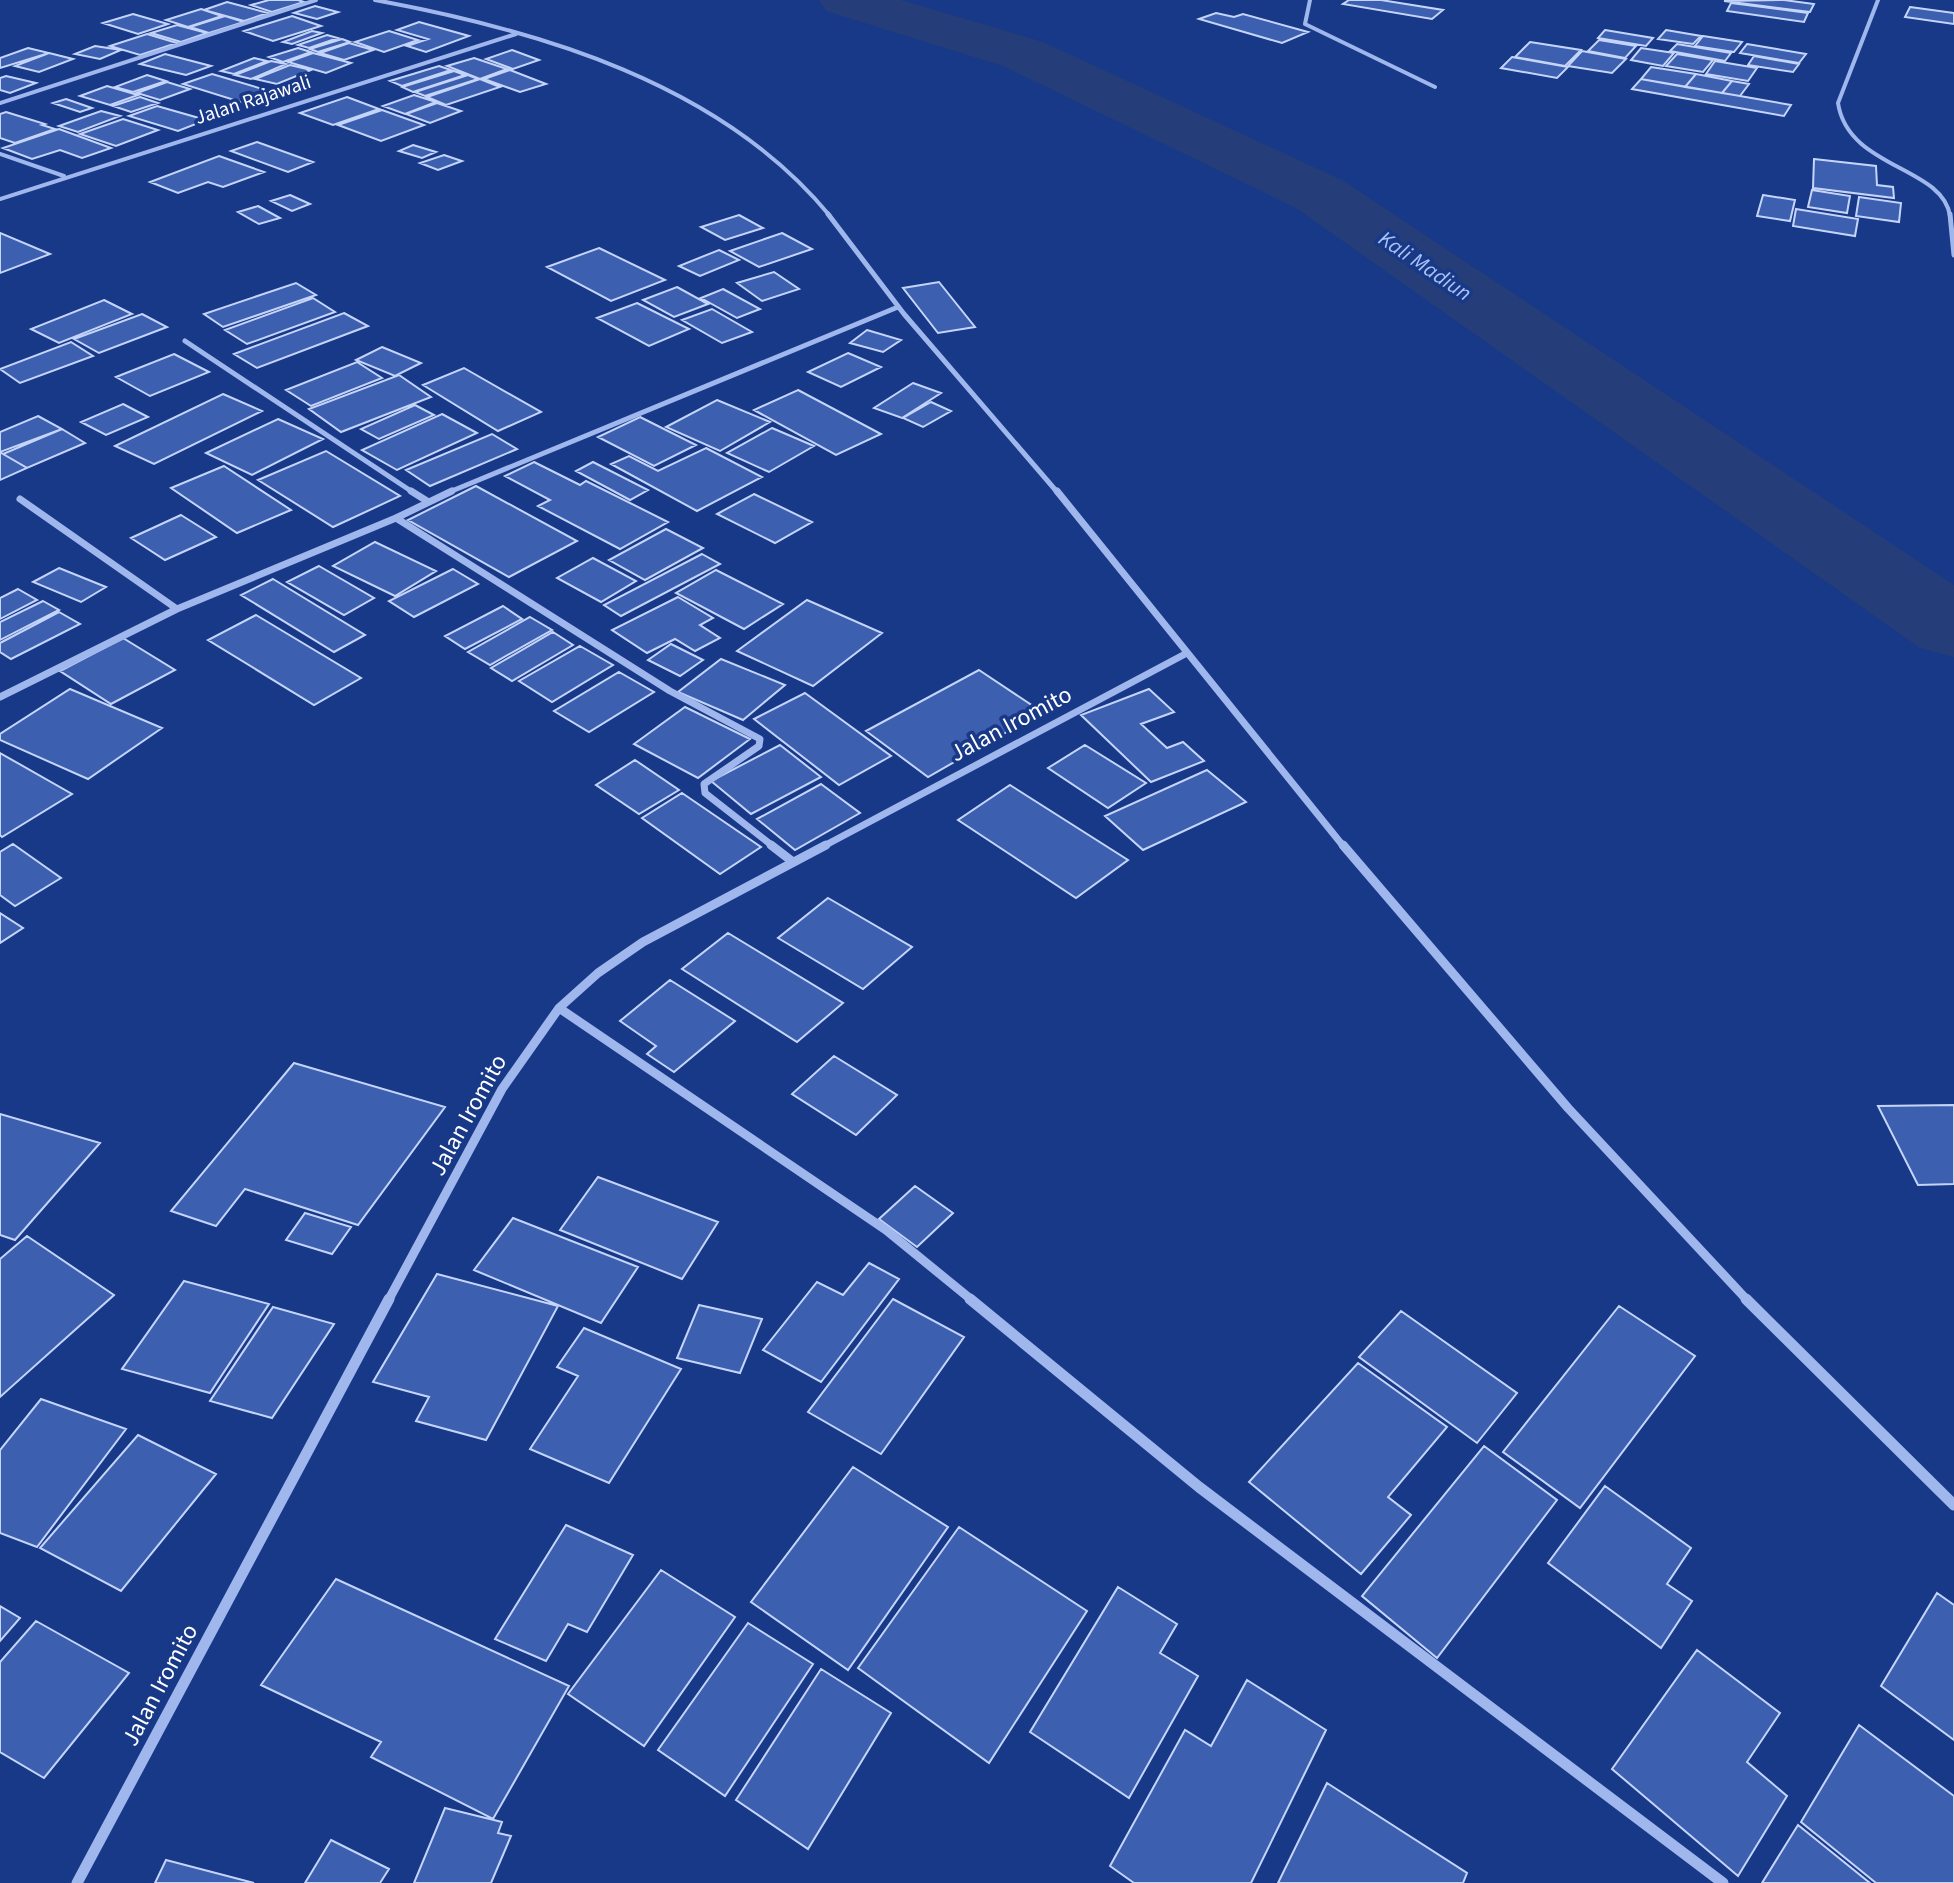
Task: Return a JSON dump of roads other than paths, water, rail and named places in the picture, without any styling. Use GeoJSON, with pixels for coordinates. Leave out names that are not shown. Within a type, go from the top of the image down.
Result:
{"type":"FeatureCollection","features":[{"type":"Feature","properties":{"kind":"street"},"geometry":{"type":"LineString","coordinates":[[0,103],[316,0]]}},
{"type":"Feature","properties":{"kind":"street"},"geometry":{"type":"LineString","coordinates":[[375,0],[488,23],[676,92],[778,162],[826,208],[898,307],[1076,513],[1350,858],[1585,1130],[1828,1387],[1954,1505]]}},
{"type":"Feature","properties":{"kind":"street"},"geometry":{"type":"LineString","coordinates":[[1310,0],[1305,24],[1435,87]]}},
{"type":"Feature","properties":{"kind":"street"},"geometry":{"type":"LineString","coordinates":[[1878,0],[1838,103],[1837,118],[1845,134],[1929,185],[1949,205],[1952,224],[1950,246],[1954,255]]}},
{"type":"Feature","properties":{"kind":"street","name":"Jalan Rajawali"},"geometry":{"type":"LineString","coordinates":[[0,199],[516,34]]}},
{"type":"Feature","properties":{"kind":"street"},"geometry":{"type":"LineString","coordinates":[[0,154],[65,177]]}},
{"type":"Feature","properties":{"kind":"street"},"geometry":{"type":"LineString","coordinates":[[0,697],[177,609],[396,518],[427,501],[898,307]]}},
{"type":"Feature","properties":{"kind":"street"},"geometry":{"type":"LineString","coordinates":[[185,341],[427,501]]}},
{"type":"Feature","properties":{"kind":"street"},"geometry":{"type":"LineString","coordinates":[[20,499],[177,609]]}},
{"type":"Feature","properties":{"kind":"street"},"geometry":{"type":"LineString","coordinates":[[396,518],[670,691],[760,739],[759,746],[704,784],[705,793],[793,862]]}},
{"type":"Feature","properties":{"kind":"street","name":"Jalan Iromito"},"geometry":{"type":"LineString","coordinates":[[77,1883],[502,1089],[559,1008],[598,973],[643,942],[1187,653]]}},
{"type":"Feature","properties":{"kind":"street"},"geometry":{"type":"LineString","coordinates":[[559,1008],[886,1230],[1199,1487],[1723,1883]]}},
{"type":"Feature","properties":{"kind":"waterway","name":"Kali Madiun"},"geometry":{"type":"LineString","coordinates":[[845,0],[1023,54],[1319,194],[1954,628]]}}]}
